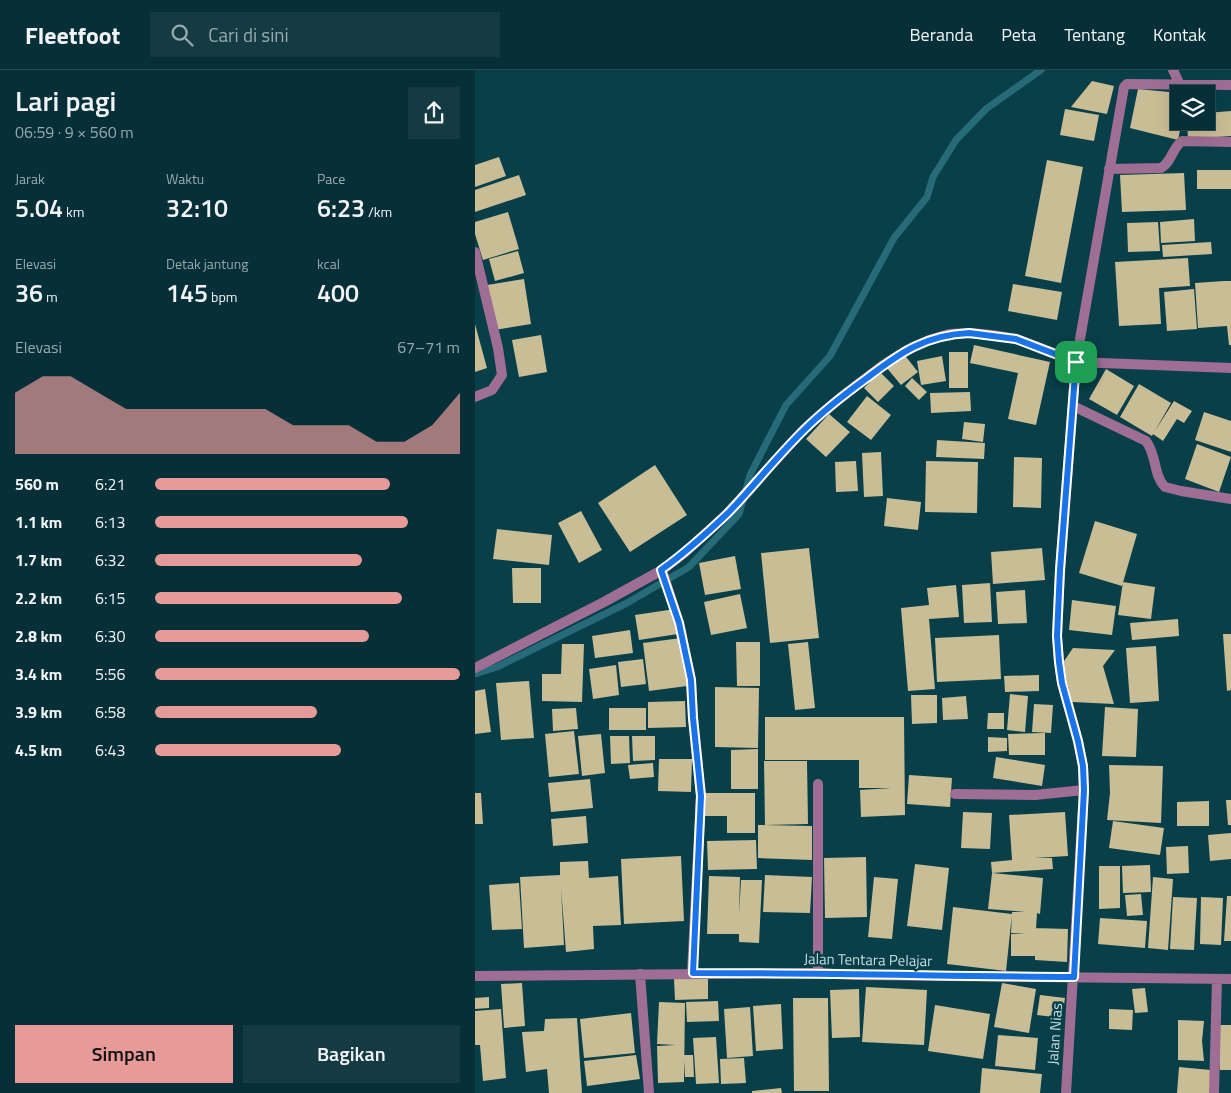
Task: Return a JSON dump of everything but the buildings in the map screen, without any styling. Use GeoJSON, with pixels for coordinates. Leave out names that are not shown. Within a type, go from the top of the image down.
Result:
{"type":"FeatureCollection","features":[{"type":"Feature","properties":{"kind":"street"},"geometry":{"type":"LineString","coordinates":[[1173,70],[1180,85]]}},
{"type":"Feature","properties":{"kind":"street","name":"Jalan Nias"},"geometry":{"type":"LineString","coordinates":[[1066,1093],[1084,790],[1083,766],[1078,741],[1062,683],[1057,636],[1060,570],[1076,362],[1123,90],[1126,85],[1170,85]]}},
{"type":"Feature","properties":{"kind":"street"},"geometry":{"type":"LineString","coordinates":[[1215,85],[1231,85]]}},
{"type":"Feature","properties":{"kind":"street"},"geometry":{"type":"LineString","coordinates":[[1109,169],[1161,168],[1167,163],[1175,147],[1182,141],[1231,142]]}},
{"type":"Feature","properties":{"kind":"street"},"geometry":{"type":"LineString","coordinates":[[475,252],[498,348],[502,375],[492,390],[475,397]]}},
{"type":"Feature","properties":{"kind":"street"},"geometry":{"type":"LineString","coordinates":[[475,668],[604,602],[661,570],[683,554],[727,514],[804,429],[840,398],[907,350],[929,340],[949,334],[992,335],[1016,339],[1076,362],[1231,368]]}},
{"type":"Feature","properties":{"kind":"street"},"geometry":{"type":"LineString","coordinates":[[1073,406],[1146,441],[1151,448],[1159,477],[1165,487],[1231,499]]}},
{"type":"Feature","properties":{"kind":"street"},"geometry":{"type":"LineString","coordinates":[[661,570],[679,623],[691,680],[701,796],[693,973]]}},
{"type":"Feature","properties":{"kind":"street"},"geometry":{"type":"LineString","coordinates":[[817,973],[818,784]]}},
{"type":"Feature","properties":{"kind":"street"},"geometry":{"type":"LineString","coordinates":[[955,794],[1035,795],[1084,790]]}},
{"type":"Feature","properties":{"kind":"street","name":"Jalan Tentara Pelajar"},"geometry":{"type":"LineString","coordinates":[[475,976],[817,973],[1231,979]]}},
{"type":"Feature","properties":{"kind":"street"},"geometry":{"type":"LineString","coordinates":[[640,974],[649,1093]]}},
{"type":"Feature","properties":{"kind":"street"},"geometry":{"type":"LineString","coordinates":[[1213,1093],[1217,979]]}},
{"type":"Feature","properties":{"kind":"waterway"},"geometry":{"type":"LineString","coordinates":[[475,674],[497,667],[627,603],[689,567],[739,514],[750,475],[786,405],[830,356],[894,238],[927,197],[933,177],[956,140],[986,109],[1041,70]]}},
{"type":"Feature","properties":{"kind":"route"},"geometry":{"type":"LineString","coordinates":[[969,333],[1016,339],[1076,362],[1070,461],[1060,570],[1057,636],[1062,683],[1083,766],[1084,790],[1074,977],[693,973],[701,796],[691,680],[679,623],[661,570],[683,554],[727,514],[804,429],[840,398],[882,366],[907,350],[929,340],[949,334],[969,333]]}}]}
